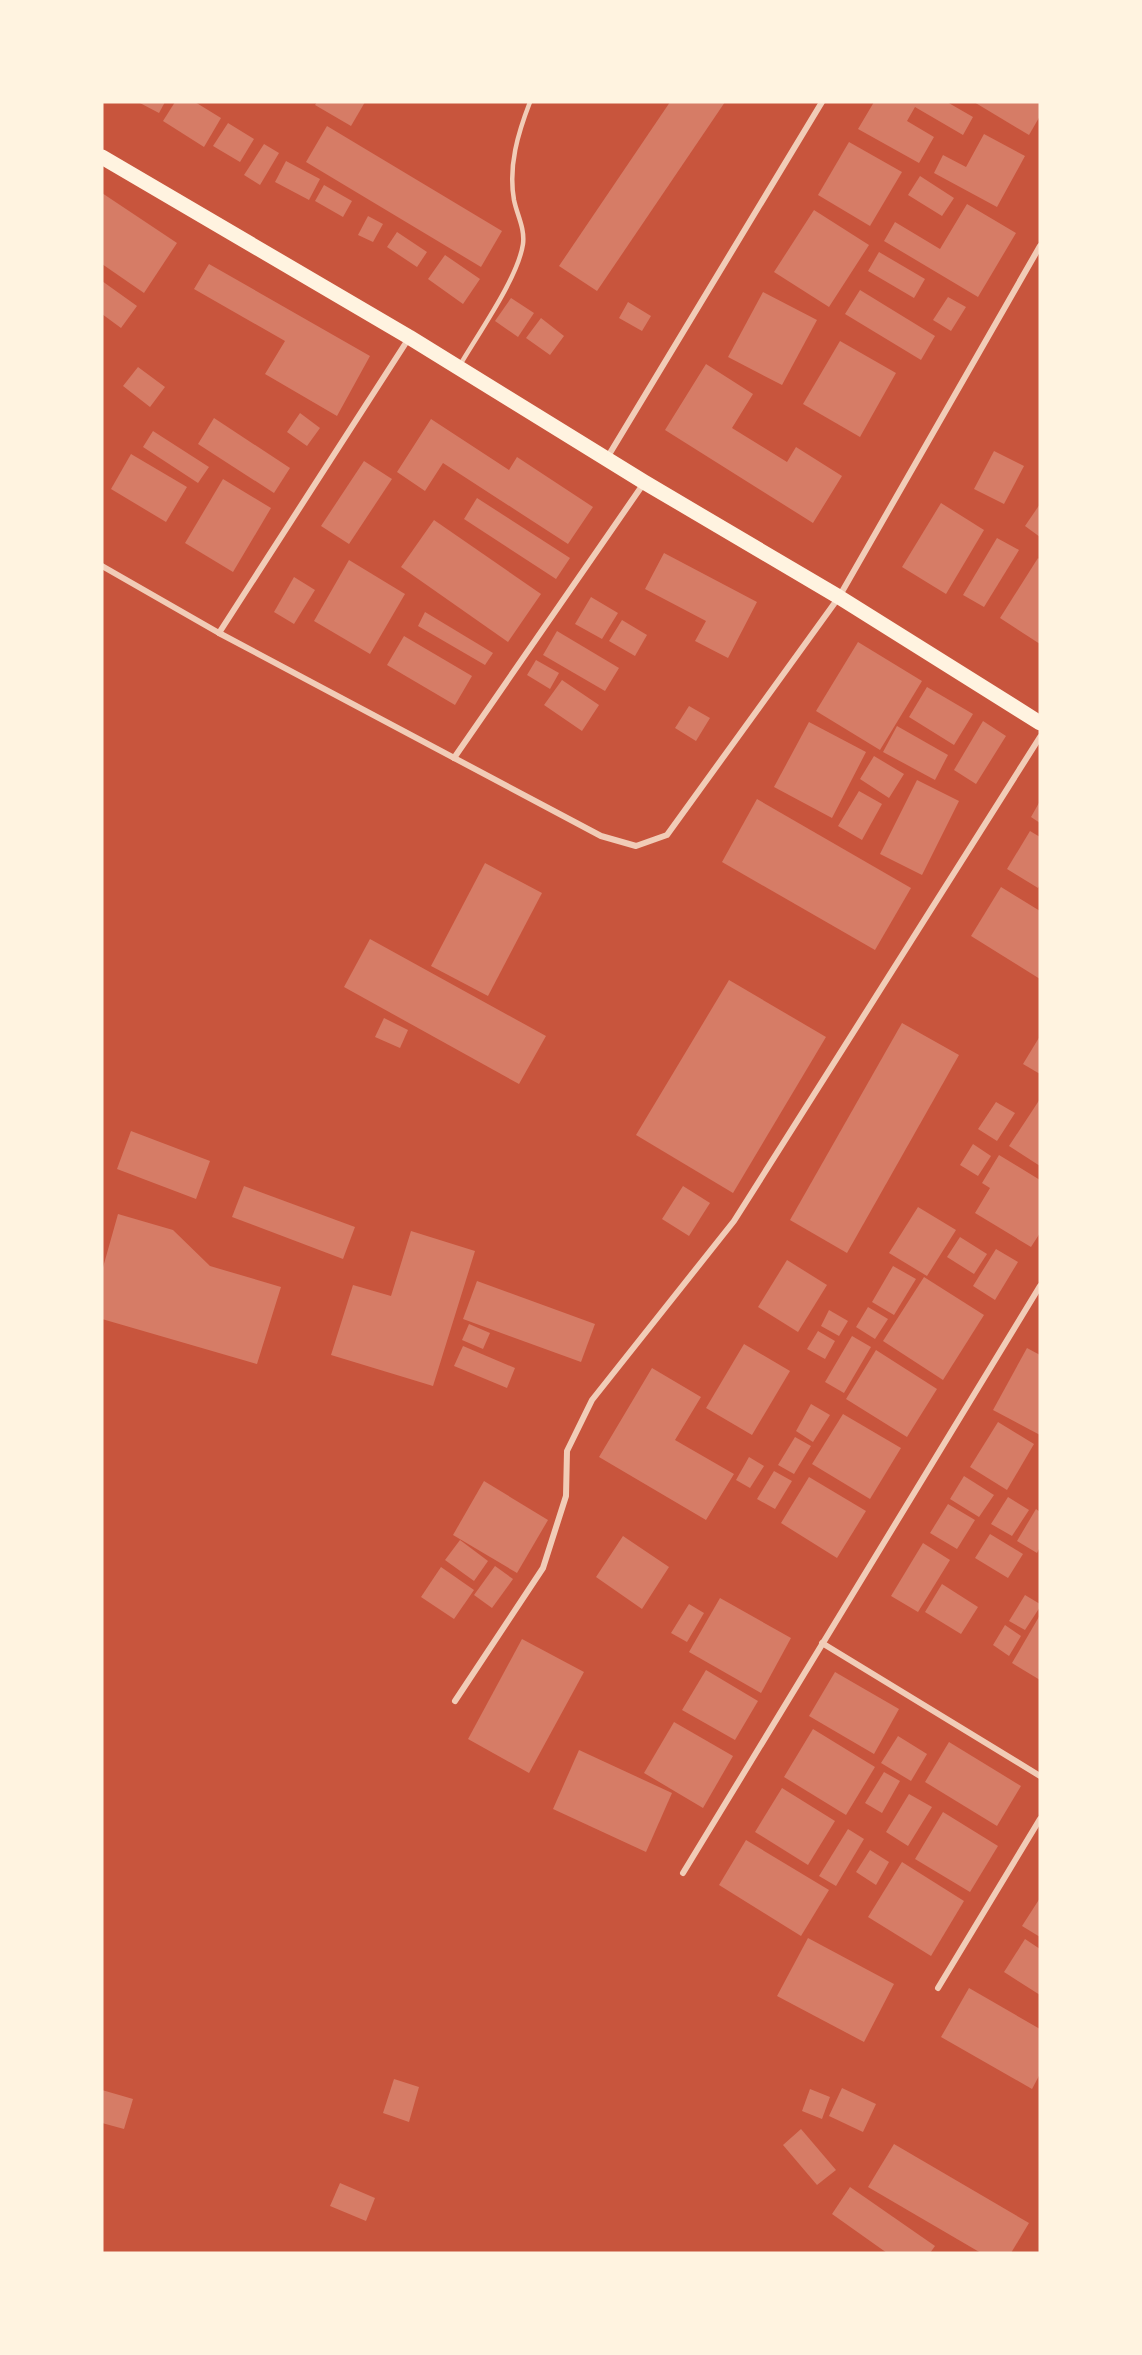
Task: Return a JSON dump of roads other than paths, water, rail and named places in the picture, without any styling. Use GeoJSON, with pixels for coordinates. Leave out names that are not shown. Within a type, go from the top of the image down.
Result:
{"type":"FeatureCollection","features":[{"type":"Feature","properties":{"kind":"main road"},"geometry":{"type":"LineString","coordinates":[[102,157],[409,337],[644,482],[839,597],[1040,723]]}},
{"type":"Feature","properties":{"kind":"street"},"geometry":{"type":"LineString","coordinates":[[607,459],[822,102]]}},
{"type":"Feature","properties":{"kind":"street"},"geometry":{"type":"LineString","coordinates":[[102,566],[219,633],[601,836],[636,846],[667,835],[839,597],[1040,246]]}},
{"type":"Feature","properties":{"kind":"street"},"geometry":{"type":"LineString","coordinates":[[219,633],[409,337]]}},
{"type":"Feature","properties":{"kind":"street"},"geometry":{"type":"LineString","coordinates":[[454,758],[644,482]]}},
{"type":"Feature","properties":{"kind":"street"},"geometry":{"type":"LineString","coordinates":[[455,1701],[543,1568],[566,1496],[567,1451],[592,1401],[734,1221],[1040,737]]}},
{"type":"Feature","properties":{"kind":"street"},"geometry":{"type":"LineString","coordinates":[[683,1873],[1040,1286]]}},
{"type":"Feature","properties":{"kind":"street"},"geometry":{"type":"LineString","coordinates":[[822,1643],[1040,1776]]}},
{"type":"Feature","properties":{"kind":"street"},"geometry":{"type":"LineString","coordinates":[[938,1988],[1040,1819]]}},
{"type":"Feature","properties":{"kind":"lane"},"geometry":{"type":"LineString","coordinates":[[459,368],[515,271],[523,243],[521,220],[514,204],[511,178],[519,129],[530,102]]}}]}
